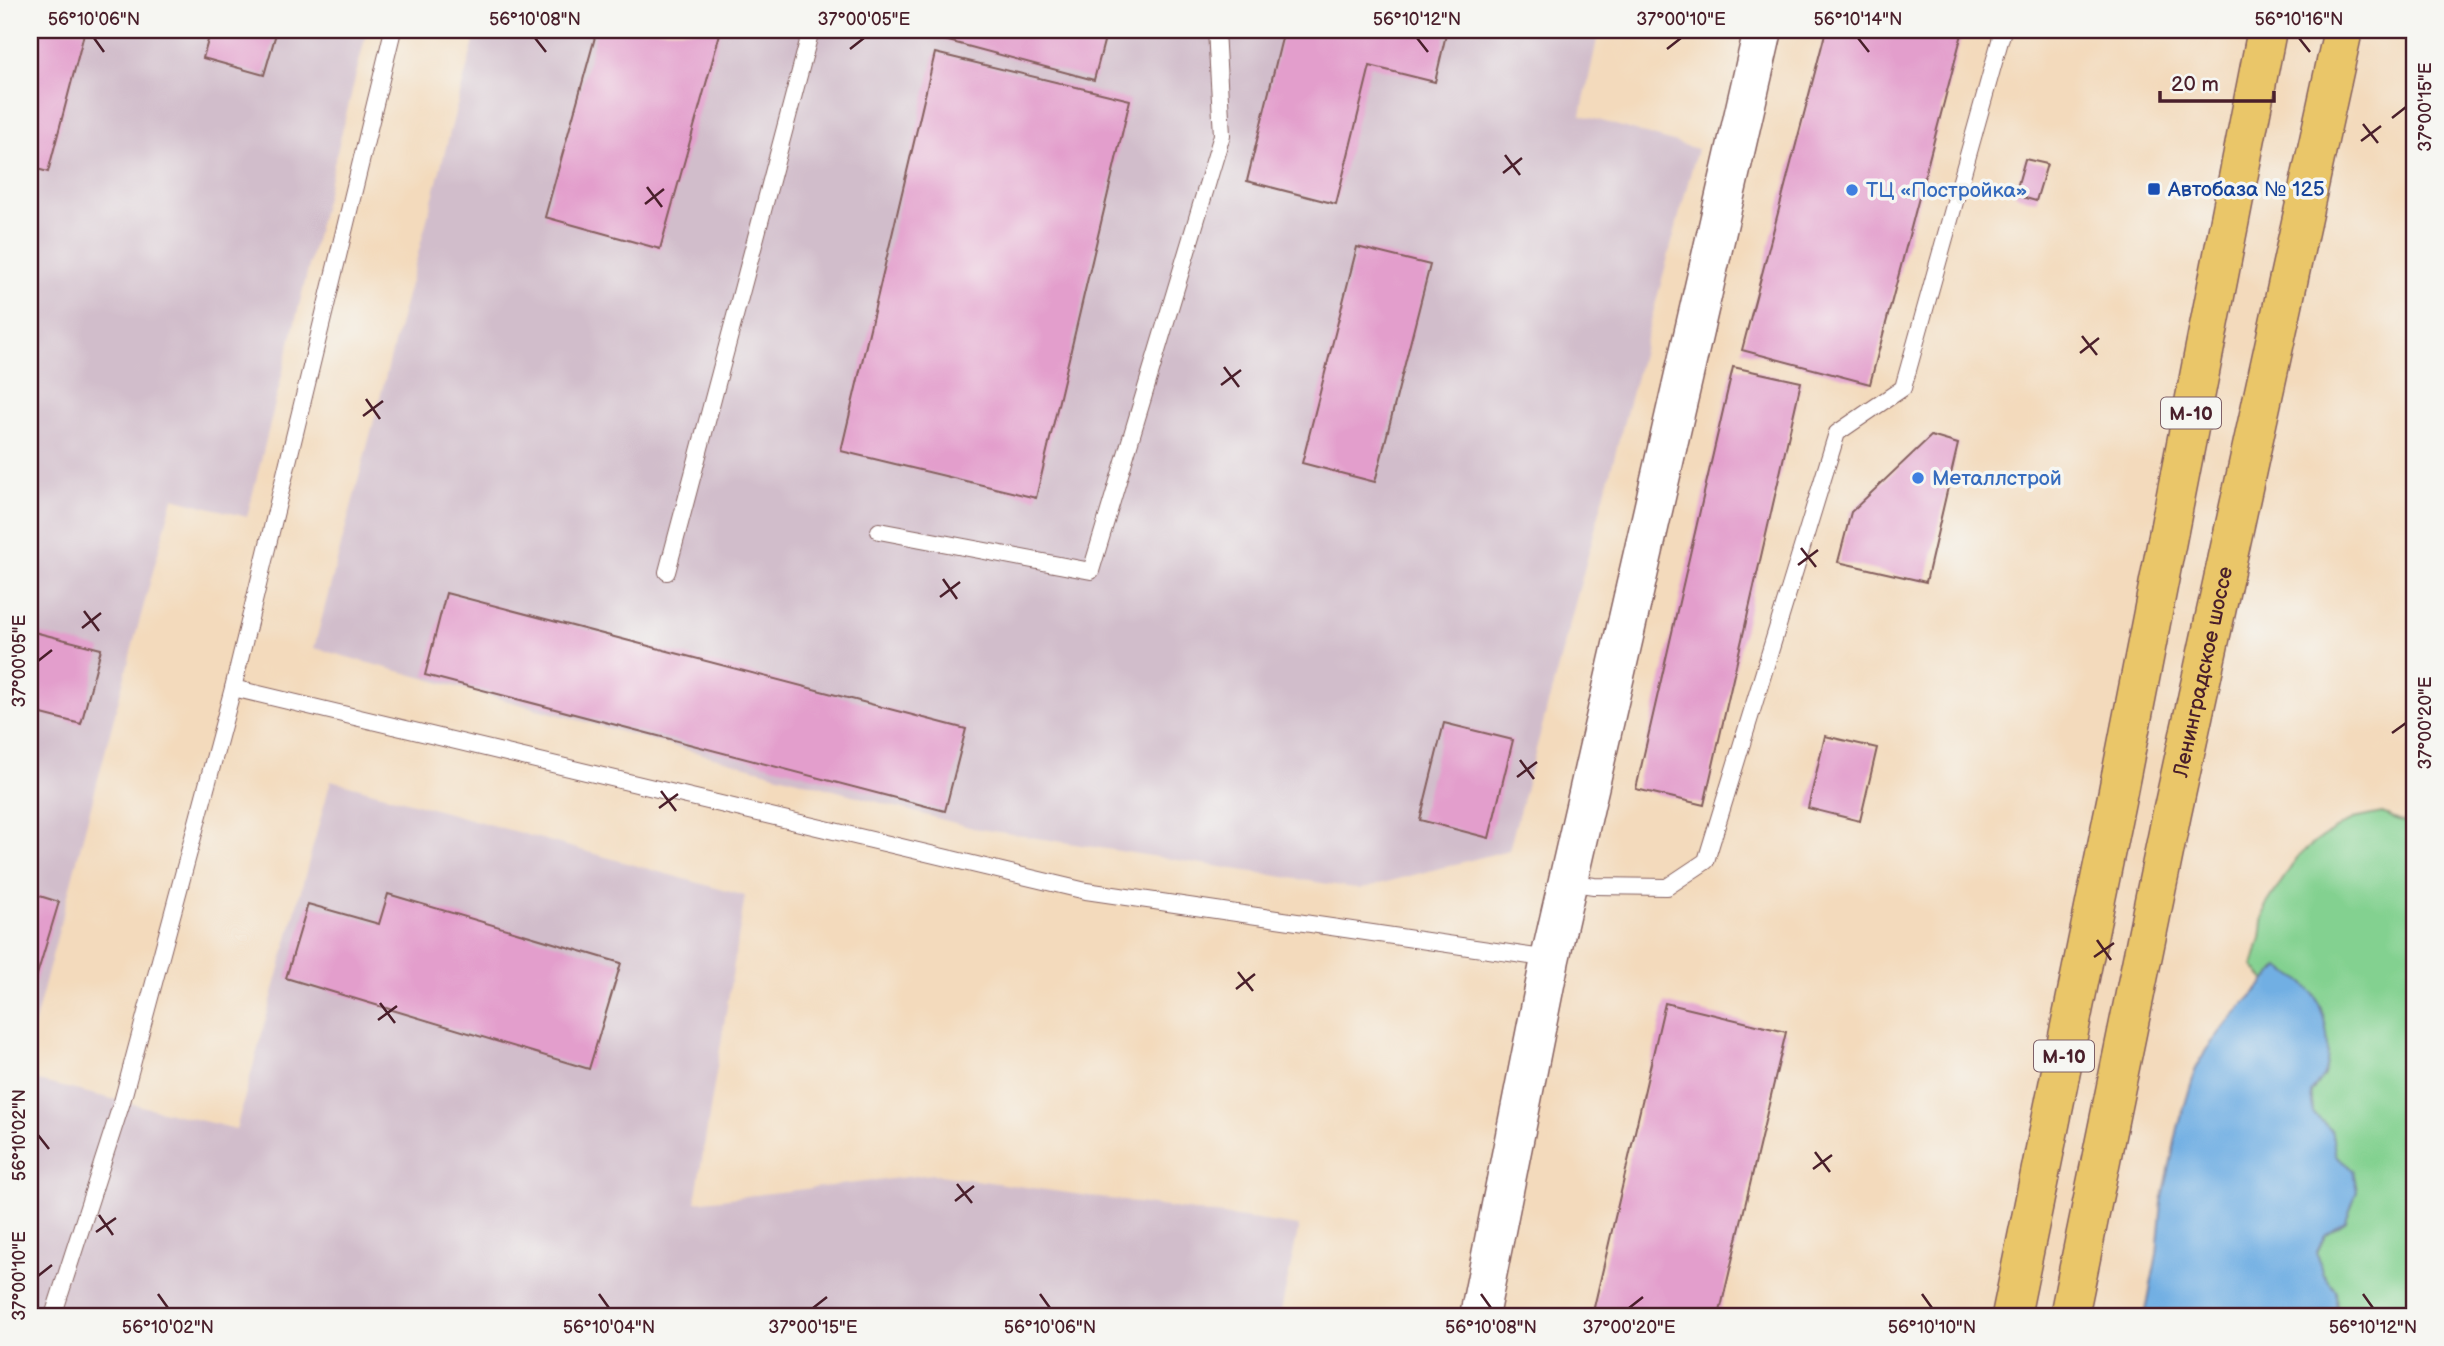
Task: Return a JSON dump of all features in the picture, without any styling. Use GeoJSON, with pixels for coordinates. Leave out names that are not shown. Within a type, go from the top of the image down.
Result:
{"type":"FeatureCollection","features":[{"type":"Feature","properties":{"kind":"highway","name":"М-10"},"geometry":{"type":"LineString","coordinates":[[2011,1316],[2117,796],[2267,30]]}},
{"type":"Feature","properties":{"kind":"highway","name":"Ленинградское шоссе"},"geometry":{"type":"LineString","coordinates":[[2069,1316],[2172,813],[2343,30]]}},
{"type":"Feature","properties":{"kind":"street"},"geometry":{"type":"LineString","coordinates":[[1479,1316],[1550,959],[1753,31]]}},
{"type":"Feature","properties":{"kind":"lane"},"geometry":{"type":"LineString","coordinates":[[53,1316],[122,1102],[233,688],[393,30]]}},
{"type":"Feature","properties":{"kind":"lane"},"geometry":{"type":"LineString","coordinates":[[667,572],[811,30]]}},
{"type":"Feature","properties":{"kind":"lane"},"geometry":{"type":"LineString","coordinates":[[879,531],[1091,571],[1222,135],[1216,30]]}},
{"type":"Feature","properties":{"kind":"lane"},"geometry":{"type":"LineString","coordinates":[[1567,882],[1594,887],[1667,887],[1706,861],[1837,433],[1903,388],[2003,30]]}},
{"type":"Feature","properties":{"kind":"lane"},"geometry":{"type":"LineString","coordinates":[[233,688],[1086,891],[1550,959]]}},
{"type":"Feature","properties":{"kind":"shaded area"},"geometry":{"type":"Polygon","coordinates":[[[30,30],[367,30],[247,517],[173,498],[30,1041],[30,30]]]}},
{"type":"Feature","properties":{"kind":"shaded area"},"geometry":{"type":"Polygon","coordinates":[[[477,30],[1599,30],[1581,115],[1697,149],[1509,850],[1360,889],[973,828],[314,648],[477,30]]]}},
{"type":"Feature","properties":{"kind":"shaded area"},"geometry":{"type":"Polygon","coordinates":[[[331,780],[745,896],[695,1202],[933,1174],[1299,1226],[1280,1316],[30,1316],[30,1079],[236,1129],[331,780]]]}},
{"type":"Feature","properties":{"kind":"green space"},"geometry":{"type":"Polygon","coordinates":[[[2382,813],[2414,826],[2414,1316],[2337,1316],[2336,1291],[2322,1273],[2317,1252],[2325,1235],[2346,1221],[2331,1130],[2313,1113],[2311,1092],[2324,1075],[2328,1040],[2279,967],[2266,981],[2253,966],[2261,938],[2265,907],[2299,855],[2353,819],[2382,813]]]}},
{"type":"Feature","properties":{"kind":"water"},"geometry":{"type":"Polygon","coordinates":[[[2279,967],[2304,984],[2320,1006],[2327,1036],[2328,1056],[2323,1076],[2311,1092],[2313,1113],[2331,1130],[2336,1156],[2353,1170],[2357,1191],[2346,1221],[2325,1235],[2317,1252],[2322,1273],[2336,1291],[2337,1316],[2145,1316],[2157,1254],[2162,1202],[2178,1128],[2195,1071],[2206,1050],[2229,1021],[2279,967]]]}},
{"type":"Feature","properties":{"kind":"building"},"geometry":{"type":"Polygon","coordinates":[[[30,30],[85,30],[48,172],[30,167],[30,30]]]}},
{"type":"Feature","properties":{"kind":"building"},"geometry":{"type":"Polygon","coordinates":[[[211,30],[277,30],[264,75],[203,58],[211,30]]]}},
{"type":"Feature","properties":{"kind":"building"},"geometry":{"type":"Polygon","coordinates":[[[597,30],[721,30],[660,249],[545,217],[597,30]]]}},
{"type":"Feature","properties":{"kind":"building"},"geometry":{"type":"Polygon","coordinates":[[[907,30],[1107,30],[1094,80],[907,30]]]}},
{"type":"Feature","properties":{"kind":"building"},"geometry":{"type":"Polygon","coordinates":[[[1284,30],[1447,30],[1435,82],[1370,66],[1336,204],[1247,181],[1284,30]]]}},
{"type":"Feature","properties":{"kind":"building","name":"ТЦ «Постройка»"},"geometry":{"type":"Polygon","coordinates":[[[1826,30],[1963,30],[1870,384],[1742,350],[1826,30]]]}},
{"type":"Feature","properties":{"kind":"building"},"geometry":{"type":"Polygon","coordinates":[[[935,53],[1130,100],[1036,498],[841,451],[935,53]]]}},
{"type":"Feature","properties":{"kind":"building"},"geometry":{"type":"Polygon","coordinates":[[[2025,159],[2047,164],[2036,201],[2015,195],[2025,159]]]}},
{"type":"Feature","properties":{"kind":"building"},"geometry":{"type":"Polygon","coordinates":[[[1357,247],[1430,265],[1375,482],[1302,463],[1357,247]]]}},
{"type":"Feature","properties":{"kind":"building"},"geometry":{"type":"Polygon","coordinates":[[[1733,367],[1801,382],[1704,805],[1636,789],[1733,367]]]}},
{"type":"Feature","properties":{"kind":"building","name":"Металлстрой"},"geometry":{"type":"Polygon","coordinates":[[[1931,436],[1958,444],[1926,582],[1838,562],[1851,512],[1931,436]]]}},
{"type":"Feature","properties":{"kind":"building"},"geometry":{"type":"Polygon","coordinates":[[[446,593],[966,729],[945,811],[425,675],[446,593]]]}},
{"type":"Feature","properties":{"kind":"building"},"geometry":{"type":"Polygon","coordinates":[[[30,631],[101,649],[81,724],[30,711],[30,631]]]}},
{"type":"Feature","properties":{"kind":"building"},"geometry":{"type":"Polygon","coordinates":[[[1444,723],[1513,740],[1489,838],[1420,820],[1444,723]]]}},
{"type":"Feature","properties":{"kind":"building"},"geometry":{"type":"Polygon","coordinates":[[[1825,736],[1877,748],[1860,821],[1808,808],[1825,736]]]}},
{"type":"Feature","properties":{"kind":"building"},"geometry":{"type":"Polygon","coordinates":[[[30,893],[59,902],[30,998],[30,893]]]}},
{"type":"Feature","properties":{"kind":"building"},"geometry":{"type":"Polygon","coordinates":[[[388,894],[621,963],[589,1069],[286,978],[308,904],[379,924],[388,894]]]}},
{"type":"Feature","properties":{"kind":"building"},"geometry":{"type":"Polygon","coordinates":[[[1665,1003],[1786,1032],[1719,1316],[1592,1316],[1665,1003]]]}},
{"type":"Feature","properties":{"kind":"place","name":"Автобаза № 125"},"geometry":{"type":"Point","coordinates":[2154,189]}},
{"type":"Feature","properties":{"kind":"place","name":"ТЦ «Постройка»"},"geometry":{"type":"Point","coordinates":[1852,190]}},
{"type":"Feature","properties":{"kind":"place","name":"Металлстрой"},"geometry":{"type":"Point","coordinates":[1918,478]}}]}
